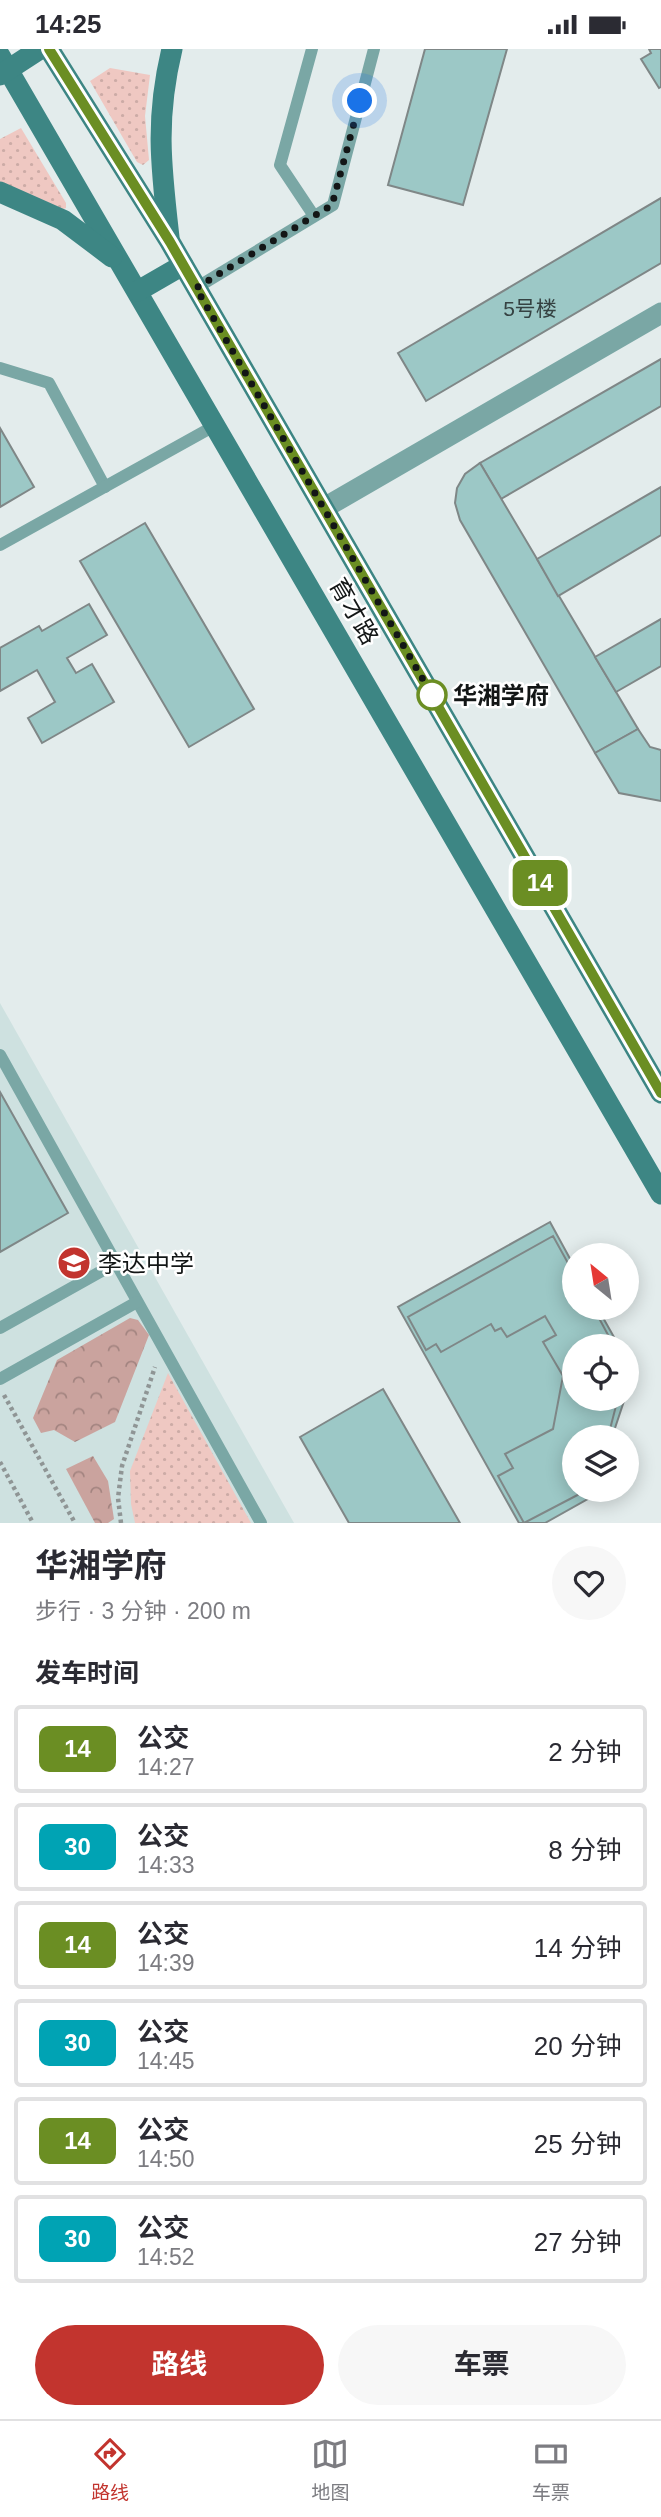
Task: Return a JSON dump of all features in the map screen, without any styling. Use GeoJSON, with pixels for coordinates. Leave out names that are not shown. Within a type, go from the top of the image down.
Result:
{"type":"FeatureCollection","features":[{"type":"Feature","properties":{"kind":"main road"},"geometry":{"type":"LineString","coordinates":[[3,67],[40,49]]}},
{"type":"Feature","properties":{"kind":"main road","name":"育才路"},"geometry":{"type":"LineString","coordinates":[[49,49],[170,242],[661,1093]]}},
{"type":"Feature","properties":{"kind":"main road"},"geometry":{"type":"LineString","coordinates":[[170,242],[160,151],[163,93],[172,49]]}},
{"type":"Feature","properties":{"kind":"main road","name":"育才路"},"geometry":{"type":"LineString","coordinates":[[3,67],[126,270],[661,1194]]}},
{"type":"Feature","properties":{"kind":"main road"},"geometry":{"type":"LineString","coordinates":[[0,192],[64,220],[95,242],[126,270]]}},
{"type":"Feature","properties":{"kind":"main road"},"geometry":{"type":"LineString","coordinates":[[138,291],[183,265]]}},
{"type":"Feature","properties":{"kind":"street"},"geometry":{"type":"LineString","coordinates":[[324,508],[661,313]]}},
{"type":"Feature","properties":{"kind":"lane"},"geometry":{"type":"LineString","coordinates":[[312,49],[280,165],[314,216]]}},
{"type":"Feature","properties":{"kind":"lane"},"geometry":{"type":"LineString","coordinates":[[196,288],[332,205],[374,49]]}},
{"type":"Feature","properties":{"kind":"lane"},"geometry":{"type":"LineString","coordinates":[[0,368],[49,383],[105,487]]}},
{"type":"Feature","properties":{"kind":"lane"},"geometry":{"type":"LineString","coordinates":[[0,545],[216,425]]}},
{"type":"Feature","properties":{"kind":"lane"},"geometry":{"type":"LineString","coordinates":[[0,1055],[261,1523]]}},
{"type":"Feature","properties":{"kind":"lane"},"geometry":{"type":"LineString","coordinates":[[0,1328],[116,1263]]}},
{"type":"Feature","properties":{"kind":"lane"},"geometry":{"type":"LineString","coordinates":[[0,1379],[137,1302]]}},
{"type":"Feature","properties":{"kind":"path"},"geometry":{"type":"LineString","coordinates":[[121,1523],[118,1498],[122,1466],[162,1346]]}},
{"type":"Feature","properties":{"kind":"path"},"geometry":{"type":"LineString","coordinates":[[0,1388],[75,1523]]}},
{"type":"Feature","properties":{"kind":"path"},"geometry":{"type":"LineString","coordinates":[[0,1462],[33,1523]]}},
{"type":"Feature","properties":{"kind":"shaded area"},"geometry":{"type":"Polygon","coordinates":[[[110,68],[150,75],[145,116],[149,160],[143,165],[137,162],[90,81],[110,68]]]}},
{"type":"Feature","properties":{"kind":"shaded area"},"geometry":{"type":"Polygon","coordinates":[[[21,128],[66,203],[66,208],[0,182],[0,139],[21,128]]]}},
{"type":"Feature","properties":{"kind":"shaded area","name":"李达中学"},"geometry":{"type":"Polygon","coordinates":[[[0,1003],[294,1523],[0,1523],[0,1003]]]}},
{"type":"Feature","properties":{"kind":"shaded area"},"geometry":{"type":"Polygon","coordinates":[[[168,1373],[251,1523],[135,1523],[131,1504],[130,1471],[168,1373]]]}},
{"type":"Feature","properties":{"kind":"green space"},"geometry":{"type":"Polygon","coordinates":[[[130,1318],[138,1320],[149,1335],[115,1422],[75,1442],[54,1430],[41,1433],[33,1418],[57,1360],[130,1318]]]}},
{"type":"Feature","properties":{"kind":"green space"},"geometry":{"type":"Polygon","coordinates":[[[93,1456],[108,1481],[114,1519],[108,1523],[95,1523],[66,1469],[93,1456]]]}},
{"type":"Feature","properties":{"kind":"building"},"geometry":{"type":"Polygon","coordinates":[[[425,49],[507,49],[463,205],[388,185],[425,49]]]}},
{"type":"Feature","properties":{"kind":"building"},"geometry":{"type":"Polygon","coordinates":[[[649,49],[661,49],[659,88],[641,59],[651,53],[649,49]]]}},
{"type":"Feature","properties":{"kind":"building"},"geometry":{"type":"Polygon","coordinates":[[[661,198],[661,263],[426,401],[398,353],[661,198]]]}},
{"type":"Feature","properties":{"kind":"building"},"geometry":{"type":"Polygon","coordinates":[[[661,359],[661,406],[501,499],[480,463],[661,359]]]}},
{"type":"Feature","properties":{"kind":"building"},"geometry":{"type":"Polygon","coordinates":[[[0,428],[34,487],[0,507],[0,428]]]}},
{"type":"Feature","properties":{"kind":"building"},"geometry":{"type":"Polygon","coordinates":[[[480,463],[638,729],[595,753],[460,520],[455,503],[457,488],[465,474],[480,463]]]}},
{"type":"Feature","properties":{"kind":"building"},"geometry":{"type":"Polygon","coordinates":[[[661,487],[661,535],[558,596],[537,559],[661,487]]]}},
{"type":"Feature","properties":{"kind":"building"},"geometry":{"type":"Polygon","coordinates":[[[145,523],[254,709],[189,747],[80,561],[145,523]]]}},
{"type":"Feature","properties":{"kind":"building"},"geometry":{"type":"Polygon","coordinates":[[[89,604],[107,635],[67,658],[76,673],[92,664],[114,702],[42,743],[28,718],[55,702],[37,670],[0,691],[0,648],[39,626],[42,631],[89,604]]]}},
{"type":"Feature","properties":{"kind":"building"},"geometry":{"type":"Polygon","coordinates":[[[661,619],[661,666],[616,692],[595,657],[661,619]]]}},
{"type":"Feature","properties":{"kind":"building"},"geometry":{"type":"Polygon","coordinates":[[[638,729],[650,747],[661,750],[661,801],[619,793],[595,753],[638,729]]]}},
{"type":"Feature","properties":{"kind":"building"},"geometry":{"type":"Polygon","coordinates":[[[0,1092],[68,1213],[0,1252],[0,1092]]]}},
{"type":"Feature","properties":{"kind":"building"},"geometry":{"type":"Polygon","coordinates":[[[550,1222],[562,1244],[562,1320],[604,1320],[612,1334],[562,1334],[562,1411],[621,1411],[616,1425],[562,1425],[562,1502],[582,1502],[545,1523],[519,1523],[398,1307],[550,1222]]]}},
{"type":"Feature","properties":{"kind":"building"},"geometry":{"type":"Polygon","coordinates":[[[553,1236],[562,1252],[562,1320],[600,1320],[608,1334],[562,1334],[562,1374],[543,1342],[556,1335],[545,1316],[507,1337],[501,1328],[495,1331],[491,1324],[441,1352],[436,1344],[426,1350],[408,1317],[553,1236]]]}},
{"type":"Feature","properties":{"kind":"building"},"geometry":{"type":"Polygon","coordinates":[[[562,1381],[562,1411],[615,1411],[611,1425],[562,1425],[562,1502],[564,1502],[524,1523],[498,1476],[513,1468],[505,1454],[553,1429],[562,1381]]]}},
{"type":"Feature","properties":{"kind":"building"},"geometry":{"type":"Polygon","coordinates":[[[383,1389],[460,1523],[349,1523],[300,1437],[383,1389]]]}},
{"type":"Feature","properties":{"kind":"bus line","name":"14"},"geometry":{"type":"LineString","coordinates":[[49,49],[170,242],[661,1093]]}},
{"type":"Feature","properties":{"kind":"place","name":"华湘学府"},"geometry":{"type":"Point","coordinates":[432,695]}},
{"type":"Feature","properties":{"kind":"place","name":"李达中学"},"geometry":{"type":"Point","coordinates":[74,1263]}},
{"type":"Feature","properties":{"kind":"route"},"geometry":{"type":"LineString","coordinates":[[360,101],[332,205],[196,288],[432,695]]}}]}
